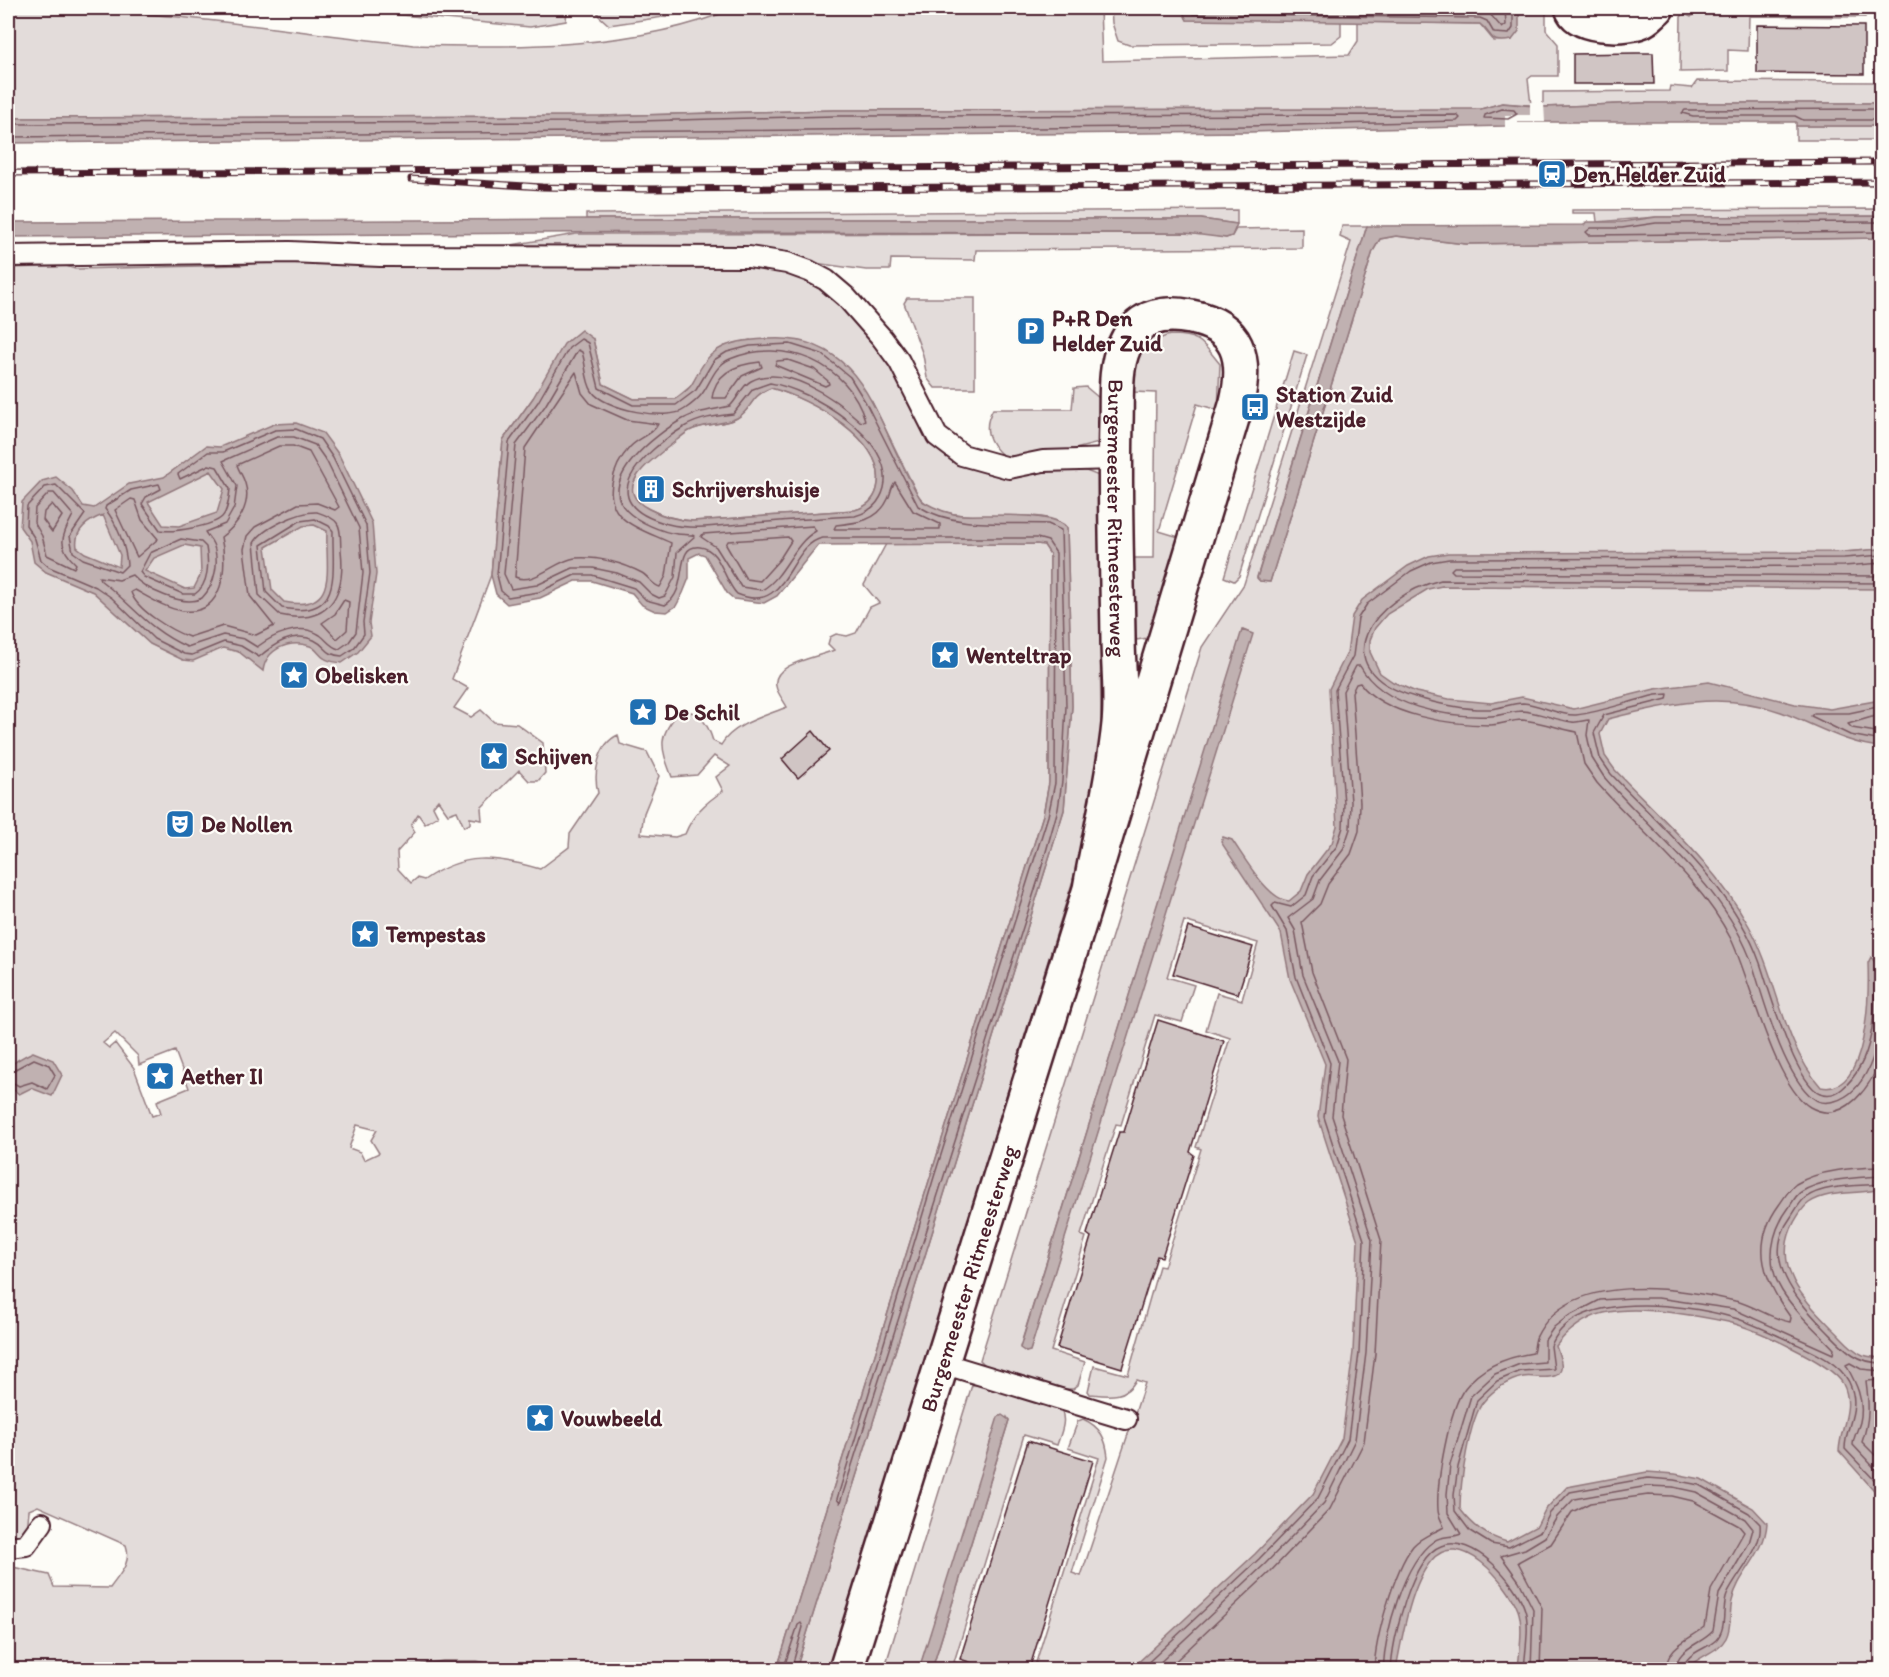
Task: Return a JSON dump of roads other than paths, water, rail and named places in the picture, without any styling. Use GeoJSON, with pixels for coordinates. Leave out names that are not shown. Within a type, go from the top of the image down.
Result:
{"type":"FeatureCollection","features":[{"type":"Feature","properties":{"kind":"street"},"geometry":{"type":"LineString","coordinates":[[1572,8],[1578,17],[1590,23],[1631,24],[1645,19],[1657,8]]}},
{"type":"Feature","properties":{"kind":"street","name":"Burgemeester Ritmeesterweg"},"geometry":{"type":"LineString","coordinates":[[846,1670],[1090,889],[1237,402],[1240,387],[1239,351],[1230,335],[1217,325],[1178,314],[1145,319],[1132,332],[1123,348],[1118,372],[1115,459],[1119,723],[1090,889]]}},
{"type":"Feature","properties":{"kind":"lane"},"geometry":{"type":"LineString","coordinates":[[8,256],[290,252],[380,256],[749,257],[787,263],[826,280],[846,297],[882,338],[898,361],[937,436],[962,455],[1009,468],[1042,461],[1115,459]]}},
{"type":"Feature","properties":{"kind":"lane"},"geometry":{"type":"LineString","coordinates":[[942,1363],[1126,1419]]}},
{"type":"Feature","properties":{"kind":"lane"},"geometry":{"type":"LineString","coordinates":[[8,1547],[26,1545],[42,1523]]}},
{"type":"Feature","properties":{"kind":"water"},"geometry":{"type":"Polygon","coordinates":[[[1181,8],[1519,8],[1519,31],[1512,40],[1499,41],[1492,38],[1480,24],[1187,20],[1181,8]]]}},
{"type":"Feature","properties":{"kind":"water"},"geometry":{"type":"Polygon","coordinates":[[[1502,103],[1545,107],[1642,103],[1882,103],[1881,126],[1796,126],[1796,122],[1514,122],[1505,126],[1250,132],[8,143],[8,118],[601,116],[834,110],[1481,109],[1502,103]]]}},
{"type":"Feature","properties":{"kind":"water"},"geometry":{"type":"Polygon","coordinates":[[[1881,216],[1881,238],[1466,244],[1396,236],[1380,239],[1373,251],[1270,582],[1260,581],[1257,578],[1367,226],[1584,225],[1586,222],[1622,222],[1656,217],[1881,216]]]}},
{"type":"Feature","properties":{"kind":"water"},"geometry":{"type":"Polygon","coordinates":[[[1201,219],[1237,224],[1232,236],[1226,238],[1185,233],[678,232],[8,237],[8,222],[1201,219]]]}},
{"type":"Feature","properties":{"kind":"water"},"geometry":{"type":"Polygon","coordinates":[[[581,330],[593,339],[603,384],[634,399],[675,399],[691,386],[709,357],[724,346],[761,339],[802,341],[829,352],[850,370],[867,393],[922,501],[956,514],[1034,517],[1049,519],[1067,528],[1072,706],[1064,810],[796,1669],[777,1669],[1043,815],[1049,783],[1050,554],[1044,545],[1037,544],[818,545],[777,596],[764,603],[734,599],[727,593],[705,555],[699,553],[689,558],[689,578],[683,593],[676,606],[667,612],[655,611],[642,605],[632,593],[592,581],[576,581],[540,598],[507,604],[496,594],[491,575],[503,440],[533,398],[564,344],[581,330]],[[771,388],[758,395],[746,411],[737,418],[695,428],[686,433],[642,469],[636,477],[633,494],[638,502],[665,516],[693,521],[855,510],[866,505],[872,500],[877,489],[878,471],[871,454],[859,438],[843,424],[824,411],[771,388]]]}},
{"type":"Feature","properties":{"kind":"water"},"geometry":{"type":"Polygon","coordinates":[[[296,423],[323,433],[339,455],[372,523],[376,574],[369,623],[371,636],[358,652],[342,663],[326,659],[314,648],[302,644],[287,645],[274,652],[265,663],[263,671],[239,652],[223,648],[193,661],[183,660],[150,644],[93,592],[46,572],[34,562],[30,541],[20,527],[22,502],[42,481],[56,477],[73,491],[83,506],[94,508],[129,484],[164,477],[206,446],[220,447],[274,424],[296,423]],[[211,471],[148,502],[163,525],[179,526],[217,513],[224,489],[211,471]],[[103,515],[80,531],[77,547],[85,553],[119,567],[120,555],[103,515]],[[314,525],[303,526],[266,547],[272,590],[284,602],[302,604],[314,601],[322,594],[326,584],[327,531],[314,525]],[[184,545],[154,558],[145,571],[185,589],[194,588],[201,574],[200,548],[184,545]]]}},
{"type":"Feature","properties":{"kind":"water"},"geometry":{"type":"Polygon","coordinates":[[[1881,549],[1881,589],[1442,586],[1428,589],[1387,614],[1375,628],[1370,640],[1370,652],[1380,673],[1393,682],[1416,692],[1449,699],[1491,703],[1522,697],[1574,709],[1655,689],[1709,682],[1795,704],[1830,709],[1881,700],[1881,747],[1843,738],[1781,712],[1737,702],[1716,701],[1673,705],[1608,719],[1600,734],[1605,756],[1615,770],[1687,844],[1736,904],[1759,946],[1797,1050],[1821,1087],[1837,1086],[1849,1076],[1863,1039],[1868,995],[1868,963],[1871,957],[1881,970],[1881,1189],[1835,1194],[1809,1203],[1798,1215],[1791,1229],[1786,1258],[1795,1284],[1822,1317],[1859,1353],[1881,1358],[1881,1498],[1839,1451],[1848,1401],[1843,1384],[1836,1375],[1823,1366],[1772,1338],[1728,1322],[1649,1310],[1604,1313],[1577,1325],[1556,1346],[1561,1367],[1559,1373],[1552,1377],[1518,1378],[1497,1389],[1484,1401],[1470,1436],[1460,1509],[1481,1530],[1507,1542],[1537,1526],[1545,1510],[1567,1487],[1647,1472],[1701,1479],[1753,1508],[1767,1523],[1762,1545],[1735,1591],[1728,1634],[1718,1647],[1687,1669],[1518,1669],[1521,1624],[1513,1599],[1493,1573],[1481,1562],[1468,1554],[1455,1550],[1442,1552],[1431,1561],[1418,1584],[1408,1613],[1396,1669],[1131,1669],[1255,1554],[1313,1494],[1342,1438],[1353,1352],[1358,1241],[1318,1117],[1325,1064],[1290,979],[1281,933],[1221,842],[1223,837],[1232,840],[1265,886],[1281,899],[1289,901],[1301,891],[1308,874],[1332,843],[1337,826],[1329,689],[1347,653],[1352,616],[1362,600],[1408,566],[1429,556],[1448,553],[1844,552],[1881,549]]]}},
{"type":"Feature","properties":{"kind":"water"},"geometry":{"type":"Polygon","coordinates":[[[1242,630],[1253,634],[1030,1351],[1026,1352],[1020,1348],[1242,630]]]}},
{"type":"Feature","properties":{"kind":"water"},"geometry":{"type":"Polygon","coordinates":[[[33,1052],[53,1060],[62,1075],[52,1096],[31,1088],[19,1094],[10,1087],[9,1069],[16,1061],[33,1052]]]}},
{"type":"Feature","properties":{"kind":"water"},"geometry":{"type":"Polygon","coordinates":[[[1002,1415],[1009,1420],[932,1669],[919,1669],[998,1417],[1002,1415]]]}},
{"type":"Feature","properties":{"kind":"water"},"geometry":{"type":"Polygon","coordinates":[[[443,1661],[477,1661],[516,1669],[394,1669],[443,1661]]]}},
{"type":"Feature","properties":{"kind":"railway"},"geometry":{"type":"LineString","coordinates":[[8,173],[1882,162]]}},
{"type":"Feature","properties":{"kind":"railway"},"geometry":{"type":"LineString","coordinates":[[411,179],[542,187],[641,189],[1882,182]]}},
{"type":"Feature","properties":{"kind":"place","name":"Den Helder Zuid"},"geometry":{"type":"Point","coordinates":[1552,174]}},
{"type":"Feature","properties":{"kind":"place","name":"P+R Den Helder Zuid"},"geometry":{"type":"Point","coordinates":[1031,331]}},
{"type":"Feature","properties":{"kind":"place","name":"Station Zuid Westzijde"},"geometry":{"type":"Point","coordinates":[1255,407]}},
{"type":"Feature","properties":{"kind":"place","name":"Schrijvershuisje"},"geometry":{"type":"Point","coordinates":[651,489]}},
{"type":"Feature","properties":{"kind":"place","name":"Wenteltrap"},"geometry":{"type":"Point","coordinates":[945,655]}},
{"type":"Feature","properties":{"kind":"place","name":"Obelisken"},"geometry":{"type":"Point","coordinates":[294,675]}},
{"type":"Feature","properties":{"kind":"place","name":"De Schil"},"geometry":{"type":"Point","coordinates":[643,712]}},
{"type":"Feature","properties":{"kind":"place","name":"Schijven"},"geometry":{"type":"Point","coordinates":[494,756]}},
{"type":"Feature","properties":{"kind":"place","name":"De Nollen"},"geometry":{"type":"Point","coordinates":[180,824]}},
{"type":"Feature","properties":{"kind":"place","name":"Tempestas"},"geometry":{"type":"Point","coordinates":[365,934]}},
{"type":"Feature","properties":{"kind":"place","name":"Aether II"},"geometry":{"type":"Point","coordinates":[160,1076]}},
{"type":"Feature","properties":{"kind":"place","name":"Vouwbeeld"},"geometry":{"type":"Point","coordinates":[540,1418]}}]}
